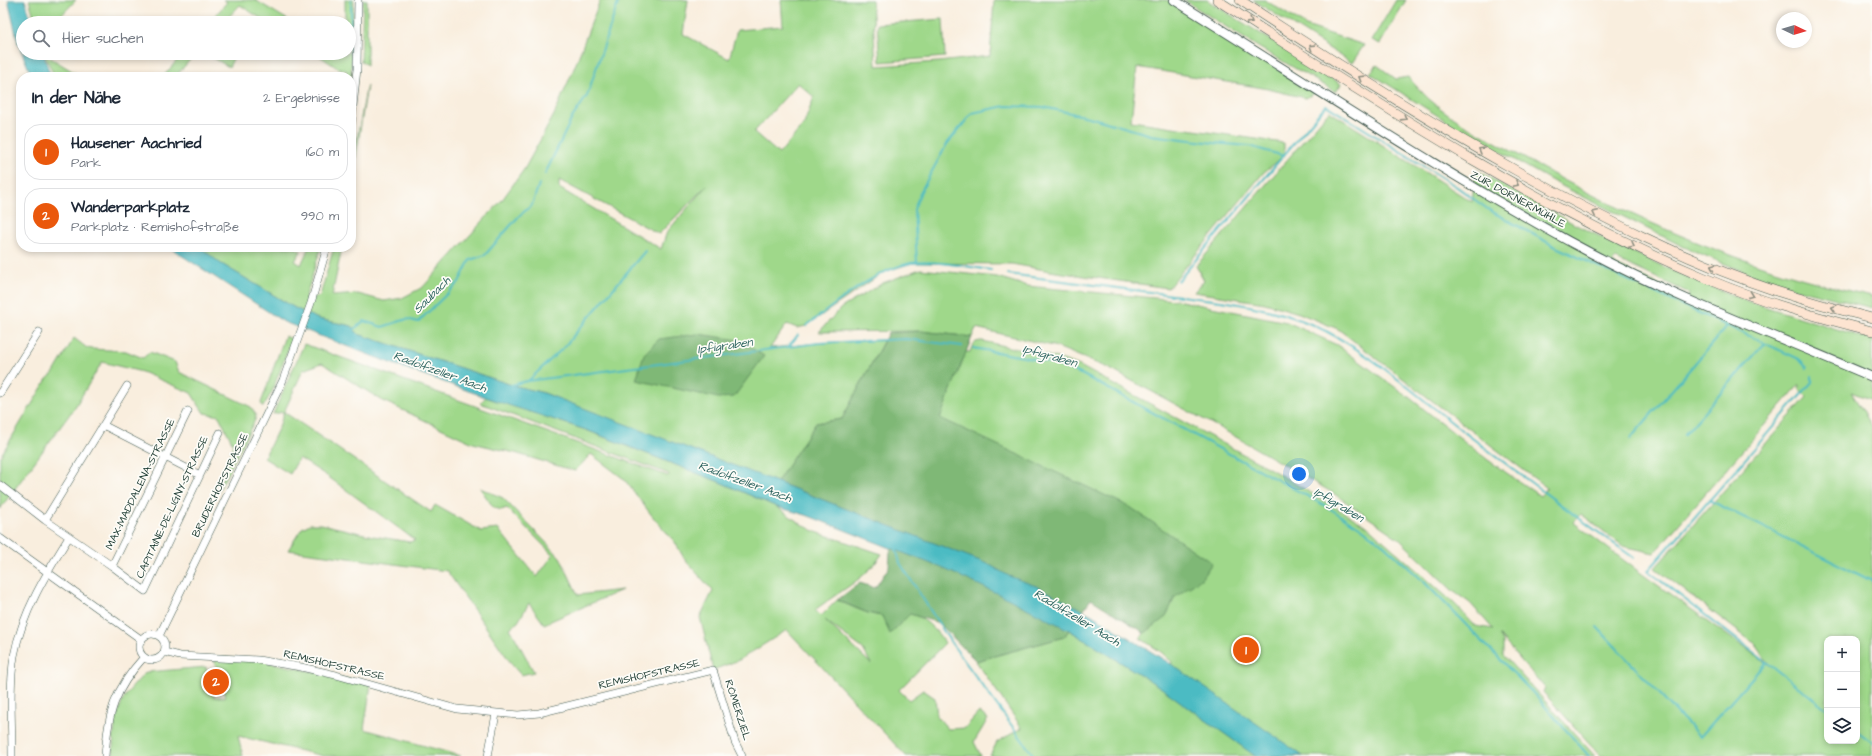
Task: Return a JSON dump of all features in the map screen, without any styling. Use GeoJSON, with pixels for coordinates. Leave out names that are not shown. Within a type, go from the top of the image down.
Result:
{"type":"FeatureCollection","features":[{"type":"Feature","properties":{"kind":"main road"},"geometry":{"type":"LineString","coordinates":[[1217,0],[1371,98],[1476,162],[1639,248],[1710,280],[1771,303],[1872,331]]}},
{"type":"Feature","properties":{"kind":"main road"},"geometry":{"type":"LineString","coordinates":[[1240,0],[1377,89],[1574,203],[1717,269],[1776,291],[1872,318]]}},
{"type":"Feature","properties":{"kind":"street"},"geometry":{"type":"LineString","coordinates":[[356,78],[358,0]]}},
{"type":"Feature","properties":{"kind":"street","name":"ZUR DORNERMÜHLE"},"geometry":{"type":"LineString","coordinates":[[1174,0],[1481,192],[1588,252],[1656,285],[1872,377]]}},
{"type":"Feature","properties":{"kind":"street","name":"BRUDERHOFSTRASSE"},"geometry":{"type":"LineString","coordinates":[[159,636],[283,380],[311,303],[326,252]]}},
{"type":"Feature","properties":{"kind":"street"},"geometry":{"type":"LineString","coordinates":[[0,393],[39,332]]}},
{"type":"Feature","properties":{"kind":"street"},"geometry":{"type":"LineString","coordinates":[[45,520],[127,386]]}},
{"type":"Feature","properties":{"kind":"street","name":"MAX-MADDALENA-STRASSE"},"geometry":{"type":"LineString","coordinates":[[112,566],[188,411]]}},
{"type":"Feature","properties":{"kind":"street"},"geometry":{"type":"LineString","coordinates":[[103,426],[200,475]]}},
{"type":"Feature","properties":{"kind":"street","name":"CAPITAINE-DE-LIGNY-STRASSE"},"geometry":{"type":"LineString","coordinates":[[112,566],[145,591],[220,434]]}},
{"type":"Feature","properties":{"kind":"street"},"geometry":{"type":"LineString","coordinates":[[0,485],[45,520],[112,566]]}},
{"type":"Feature","properties":{"kind":"street"},"geometry":{"type":"LineString","coordinates":[[12,756],[13,672],[15,655],[29,609],[47,572],[69,537]]}},
{"type":"Feature","properties":{"kind":"street"},"geometry":{"type":"LineString","coordinates":[[0,538],[142,640]]}},
{"type":"Feature","properties":{"kind":"street"},"geometry":{"type":"LineString","coordinates":[[153,634],[159,636],[163,640],[165,646],[164,652],[155,660],[149,660],[140,652],[142,640],[146,636],[153,634]]}},
{"type":"Feature","properties":{"kind":"street","name":"REMISHOFSTRASSE"},"geometry":{"type":"LineString","coordinates":[[164,652],[180,656],[258,660],[336,675],[456,709],[518,715],[539,713],[713,670]]}},
{"type":"Feature","properties":{"kind":"street"},"geometry":{"type":"LineString","coordinates":[[105,756],[106,737],[112,706],[124,680],[144,657]]}},
{"type":"Feature","properties":{"kind":"street","name":"RÖMERZIEL"},"geometry":{"type":"LineString","coordinates":[[713,670],[736,742],[742,756]]}},
{"type":"Feature","properties":{"kind":"street"},"geometry":{"type":"LineString","coordinates":[[488,756],[496,714]]}},
{"type":"Feature","properties":{"kind":"green space"},"geometry":{"type":"Polygon","coordinates":[[[29,0],[76,0],[61,16],[34,16],[29,0]]]}},
{"type":"Feature","properties":{"kind":"green space"},"geometry":{"type":"Polygon","coordinates":[[[224,0],[255,0],[281,16],[257,16],[240,5],[230,16],[215,16],[227,2],[224,0]]]}},
{"type":"Feature","properties":{"kind":"green space"},"geometry":{"type":"Polygon","coordinates":[[[345,0],[354,0],[353,16],[345,16],[345,0]]]}},
{"type":"Feature","properties":{"kind":"green space"},"geometry":{"type":"Polygon","coordinates":[[[363,0],[367,0],[367,65],[361,61],[363,0]]]}},
{"type":"Feature","properties":{"kind":"green space"},"geometry":{"type":"Polygon","coordinates":[[[600,0],[688,0],[683,34],[729,59],[737,30],[783,26],[781,0],[872,0],[876,66],[939,62],[990,56],[994,0],[1167,0],[1316,92],[1306,98],[1263,88],[1137,67],[1131,121],[1284,143],[1284,156],[1264,172],[1168,288],[1056,272],[1012,264],[912,263],[884,272],[806,326],[797,328],[787,324],[770,348],[819,343],[884,340],[842,419],[816,423],[777,482],[637,431],[544,393],[512,385],[357,334],[352,326],[318,319],[295,308],[220,263],[206,252],[300,252],[295,261],[301,265],[307,252],[319,252],[305,299],[320,296],[333,252],[341,252],[332,296],[358,294],[384,301],[402,298],[423,287],[502,200],[525,168],[554,115],[575,66],[600,0]],[[798,83],[754,132],[779,154],[804,124],[814,97],[798,83]],[[559,180],[559,188],[661,249],[667,232],[707,185],[659,234],[559,180]]]}},
{"type":"Feature","properties":{"kind":"green space"},"geometry":{"type":"Polygon","coordinates":[[[1184,0],[1207,0],[1341,84],[1336,92],[1258,47],[1184,0]]]}},
{"type":"Feature","properties":{"kind":"green space"},"geometry":{"type":"Polygon","coordinates":[[[1253,0],[1265,0],[1306,26],[1364,45],[1352,63],[1253,0]]]}},
{"type":"Feature","properties":{"kind":"green space"},"geometry":{"type":"Polygon","coordinates":[[[1396,0],[1406,0],[1380,44],[1372,40],[1396,0]]]}},
{"type":"Feature","properties":{"kind":"green space"},"geometry":{"type":"Polygon","coordinates":[[[943,19],[945,57],[880,62],[877,24],[943,19]]]}},
{"type":"Feature","properties":{"kind":"green space"},"geometry":{"type":"Polygon","coordinates":[[[47,60],[54,60],[74,72],[53,72],[47,60]]]}},
{"type":"Feature","properties":{"kind":"green space"},"geometry":{"type":"Polygon","coordinates":[[[177,60],[190,60],[179,72],[167,72],[177,60]]]}},
{"type":"Feature","properties":{"kind":"green space"},"geometry":{"type":"Polygon","coordinates":[[[217,60],[232,60],[229,67],[217,60]]]}},
{"type":"Feature","properties":{"kind":"green space"},"geometry":{"type":"Polygon","coordinates":[[[326,60],[352,60],[351,72],[347,72],[326,60]]]}},
{"type":"Feature","properties":{"kind":"green space"},"geometry":{"type":"Polygon","coordinates":[[[1377,65],[1396,79],[1408,77],[1440,108],[1487,138],[1565,181],[1607,202],[1649,222],[1737,257],[1826,285],[1872,296],[1872,308],[1766,281],[1682,246],[1554,182],[1446,121],[1370,73],[1377,65]]]}},
{"type":"Feature","properties":{"kind":"green space"},"geometry":{"type":"Polygon","coordinates":[[[367,85],[356,156],[356,144],[367,85]]]}},
{"type":"Feature","properties":{"kind":"green space"},"geometry":{"type":"Polygon","coordinates":[[[1329,111],[1472,202],[1476,170],[1576,225],[1673,271],[1747,301],[1872,340],[1872,400],[1851,392],[1872,426],[1872,756],[1601,756],[1543,692],[1545,688],[1499,635],[1503,642],[1503,655],[1595,756],[990,756],[997,742],[1022,728],[976,661],[1064,637],[1069,630],[1160,686],[1172,662],[1161,652],[1140,638],[1144,634],[1142,632],[1206,560],[940,418],[964,352],[970,352],[973,345],[977,342],[982,341],[1057,358],[1080,366],[1267,467],[1367,526],[1457,606],[1475,626],[1493,629],[1470,603],[1453,591],[1398,538],[1333,493],[1229,433],[1108,368],[1057,347],[976,328],[972,337],[921,331],[819,332],[841,308],[883,283],[920,269],[997,277],[1027,286],[1176,300],[1287,322],[1337,345],[1410,398],[1488,460],[1540,496],[1547,488],[1338,329],[1299,313],[1265,303],[1194,292],[1204,280],[1196,266],[1329,111]],[[1616,259],[1612,263],[1688,298],[1689,293],[1616,259]],[[1799,385],[1654,553],[1623,546],[1581,514],[1573,522],[1638,571],[1770,666],[1756,645],[1655,568],[1807,397],[1799,389],[1799,385]]]}},
{"type":"Feature","properties":{"kind":"green space"},"geometry":{"type":"Polygon","coordinates":[[[921,331],[972,337],[940,418],[1130,507],[1212,563],[1201,579],[1175,597],[1166,617],[1145,633],[1091,599],[1064,637],[976,661],[939,623],[910,614],[890,634],[882,616],[868,613],[837,600],[860,583],[875,588],[889,567],[890,552],[898,530],[777,482],[816,423],[842,419],[888,333],[921,331]]]}},
{"type":"Feature","properties":{"kind":"green space"},"geometry":{"type":"Polygon","coordinates":[[[698,334],[739,340],[764,356],[734,397],[718,398],[636,380],[644,354],[659,339],[698,334]]]}},
{"type":"Feature","properties":{"kind":"green space"},"geometry":{"type":"Polygon","coordinates":[[[285,336],[292,339],[272,392],[263,407],[261,403],[285,336]]]}},
{"type":"Feature","properties":{"kind":"green space"},"geometry":{"type":"Polygon","coordinates":[[[74,338],[87,348],[92,349],[126,351],[143,358],[150,352],[175,362],[179,372],[251,407],[256,415],[255,420],[218,492],[233,444],[219,416],[204,413],[191,393],[142,372],[102,362],[75,407],[0,509],[0,457],[47,379],[53,374],[74,338]]]}},
{"type":"Feature","properties":{"kind":"green space"},"geometry":{"type":"Polygon","coordinates":[[[304,344],[668,476],[669,474],[480,403],[486,397],[586,430],[722,483],[777,507],[801,524],[816,532],[882,554],[859,579],[815,610],[821,616],[837,600],[859,610],[875,615],[914,615],[920,617],[930,625],[945,643],[899,690],[909,700],[923,690],[935,698],[937,716],[948,729],[965,728],[979,712],[988,719],[974,742],[981,756],[906,756],[787,630],[739,660],[713,670],[700,617],[713,591],[685,560],[675,542],[653,517],[624,479],[591,454],[575,471],[515,453],[473,443],[383,401],[322,363],[303,370],[284,412],[273,414],[304,344]],[[825,620],[871,664],[863,649],[825,620]]]}},
{"type":"Feature","properties":{"kind":"green space"},"geometry":{"type":"Polygon","coordinates":[[[284,412],[431,512],[435,505],[481,531],[498,529],[537,577],[553,555],[507,508],[501,510],[493,507],[480,488],[503,498],[560,557],[578,595],[622,590],[544,624],[529,603],[518,622],[510,628],[534,672],[521,675],[513,666],[447,571],[288,550],[302,528],[310,524],[321,524],[373,536],[410,542],[415,540],[327,476],[299,458],[290,474],[264,458],[279,427],[284,412]]]}},
{"type":"Feature","properties":{"kind":"green space"},"geometry":{"type":"Polygon","coordinates":[[[213,657],[258,660],[371,684],[364,729],[461,756],[323,756],[238,736],[243,756],[113,756],[115,725],[120,707],[128,692],[146,672],[206,667],[214,697],[226,697],[213,657]]]}},
{"type":"Feature","properties":{"kind":"water"},"geometry":{"type":"Polygon","coordinates":[[[8,0],[25,0],[30,16],[16,16],[16,34],[8,0]]]}},
{"type":"Feature","properties":{"kind":"water"},"geometry":{"type":"Polygon","coordinates":[[[25,60],[45,60],[49,72],[30,72],[25,60]]]}},
{"type":"Feature","properties":{"kind":"water","name":"Radolfzeller Aach"},"geometry":{"type":"Polygon","coordinates":[[[177,252],[206,252],[220,263],[295,308],[318,319],[352,326],[358,334],[512,385],[544,393],[988,564],[1009,576],[1036,586],[1092,615],[1171,664],[1303,756],[1255,756],[1160,687],[1069,630],[1007,598],[942,568],[806,515],[777,507],[722,483],[586,430],[505,404],[385,361],[284,322],[177,252]]]}},
{"type":"Feature","properties":{"kind":"waterway"},"geometry":{"type":"LineString","coordinates":[[351,0],[351,16]]}},
{"type":"Feature","properties":{"kind":"waterway","name":"Saubach"},"geometry":{"type":"LineString","coordinates":[[545,174],[572,118],[587,96],[619,0]]}},
{"type":"Feature","properties":{"kind":"waterway"},"geometry":{"type":"LineString","coordinates":[[1178,281],[1326,105],[1457,187],[1489,210],[1556,247],[1799,359],[1807,368]]}},
{"type":"Feature","properties":{"kind":"waterway"},"geometry":{"type":"LineString","coordinates":[[917,263],[914,209],[921,191],[947,144],[972,113],[1005,106],[1043,107],[1089,117],[1151,135],[1249,146],[1284,156]]}},
{"type":"Feature","properties":{"kind":"waterway","name":"Saubach"},"geometry":{"type":"LineString","coordinates":[[353,330],[364,321],[382,327],[407,319],[418,322],[459,282],[470,260],[485,255],[519,216],[532,205],[539,184]]}},
{"type":"Feature","properties":{"kind":"waterway"},"geometry":{"type":"LineString","coordinates":[[528,381],[564,347],[645,251]]}},
{"type":"Feature","properties":{"kind":"waterway"},"geometry":{"type":"LineString","coordinates":[[806,326],[869,280],[897,267],[911,263],[930,262],[991,270]]}},
{"type":"Feature","properties":{"kind":"waterway"},"geometry":{"type":"LineString","coordinates":[[1008,274],[1228,302],[1271,311],[1313,325],[1354,347],[1374,361],[1489,451],[1634,558]]}},
{"type":"Feature","properties":{"kind":"waterway"},"geometry":{"type":"LineString","coordinates":[[1630,439],[1727,326]]}},
{"type":"Feature","properties":{"kind":"waterway"},"geometry":{"type":"LineString","coordinates":[[789,346],[798,335]]}},
{"type":"Feature","properties":{"kind":"waterway","name":"Ipfigraben"},"geometry":{"type":"LineString","coordinates":[[511,385],[527,381],[819,343],[906,339],[962,346]]}},
{"type":"Feature","properties":{"kind":"waterway"},"geometry":{"type":"LineString","coordinates":[[1684,435],[1764,344]]}},
{"type":"Feature","properties":{"kind":"waterway","name":"Ipfigraben"},"geometry":{"type":"LineString","coordinates":[[973,348],[1043,361],[1083,375],[1324,505],[1361,528],[1385,546],[1424,582],[1534,694],[1589,756]]}},
{"type":"Feature","properties":{"kind":"waterway"},"geometry":{"type":"LineString","coordinates":[[1812,376],[1812,382],[1648,571],[1826,708]]}},
{"type":"Feature","properties":{"kind":"waterway"},"geometry":{"type":"LineString","coordinates":[[1709,500],[1872,581]]}},
{"type":"Feature","properties":{"kind":"waterway"},"geometry":{"type":"LineString","coordinates":[[896,548],[900,563],[952,644],[1034,756]]}},
{"type":"Feature","properties":{"kind":"waterway"},"geometry":{"type":"LineString","coordinates":[[1597,627],[1700,737],[1766,662]]}},
{"type":"Feature","properties":{"kind":"waterway"},"geometry":{"type":"LineString","coordinates":[[1860,733],[1872,742]]}},
{"type":"Feature","properties":{"kind":"place","name":"Hausener Aachried"},"geometry":{"type":"Point","coordinates":[1246,650]}},
{"type":"Feature","properties":{"kind":"place","name":"Wanderparkplatz"},"geometry":{"type":"Point","coordinates":[216,682]}}]}
